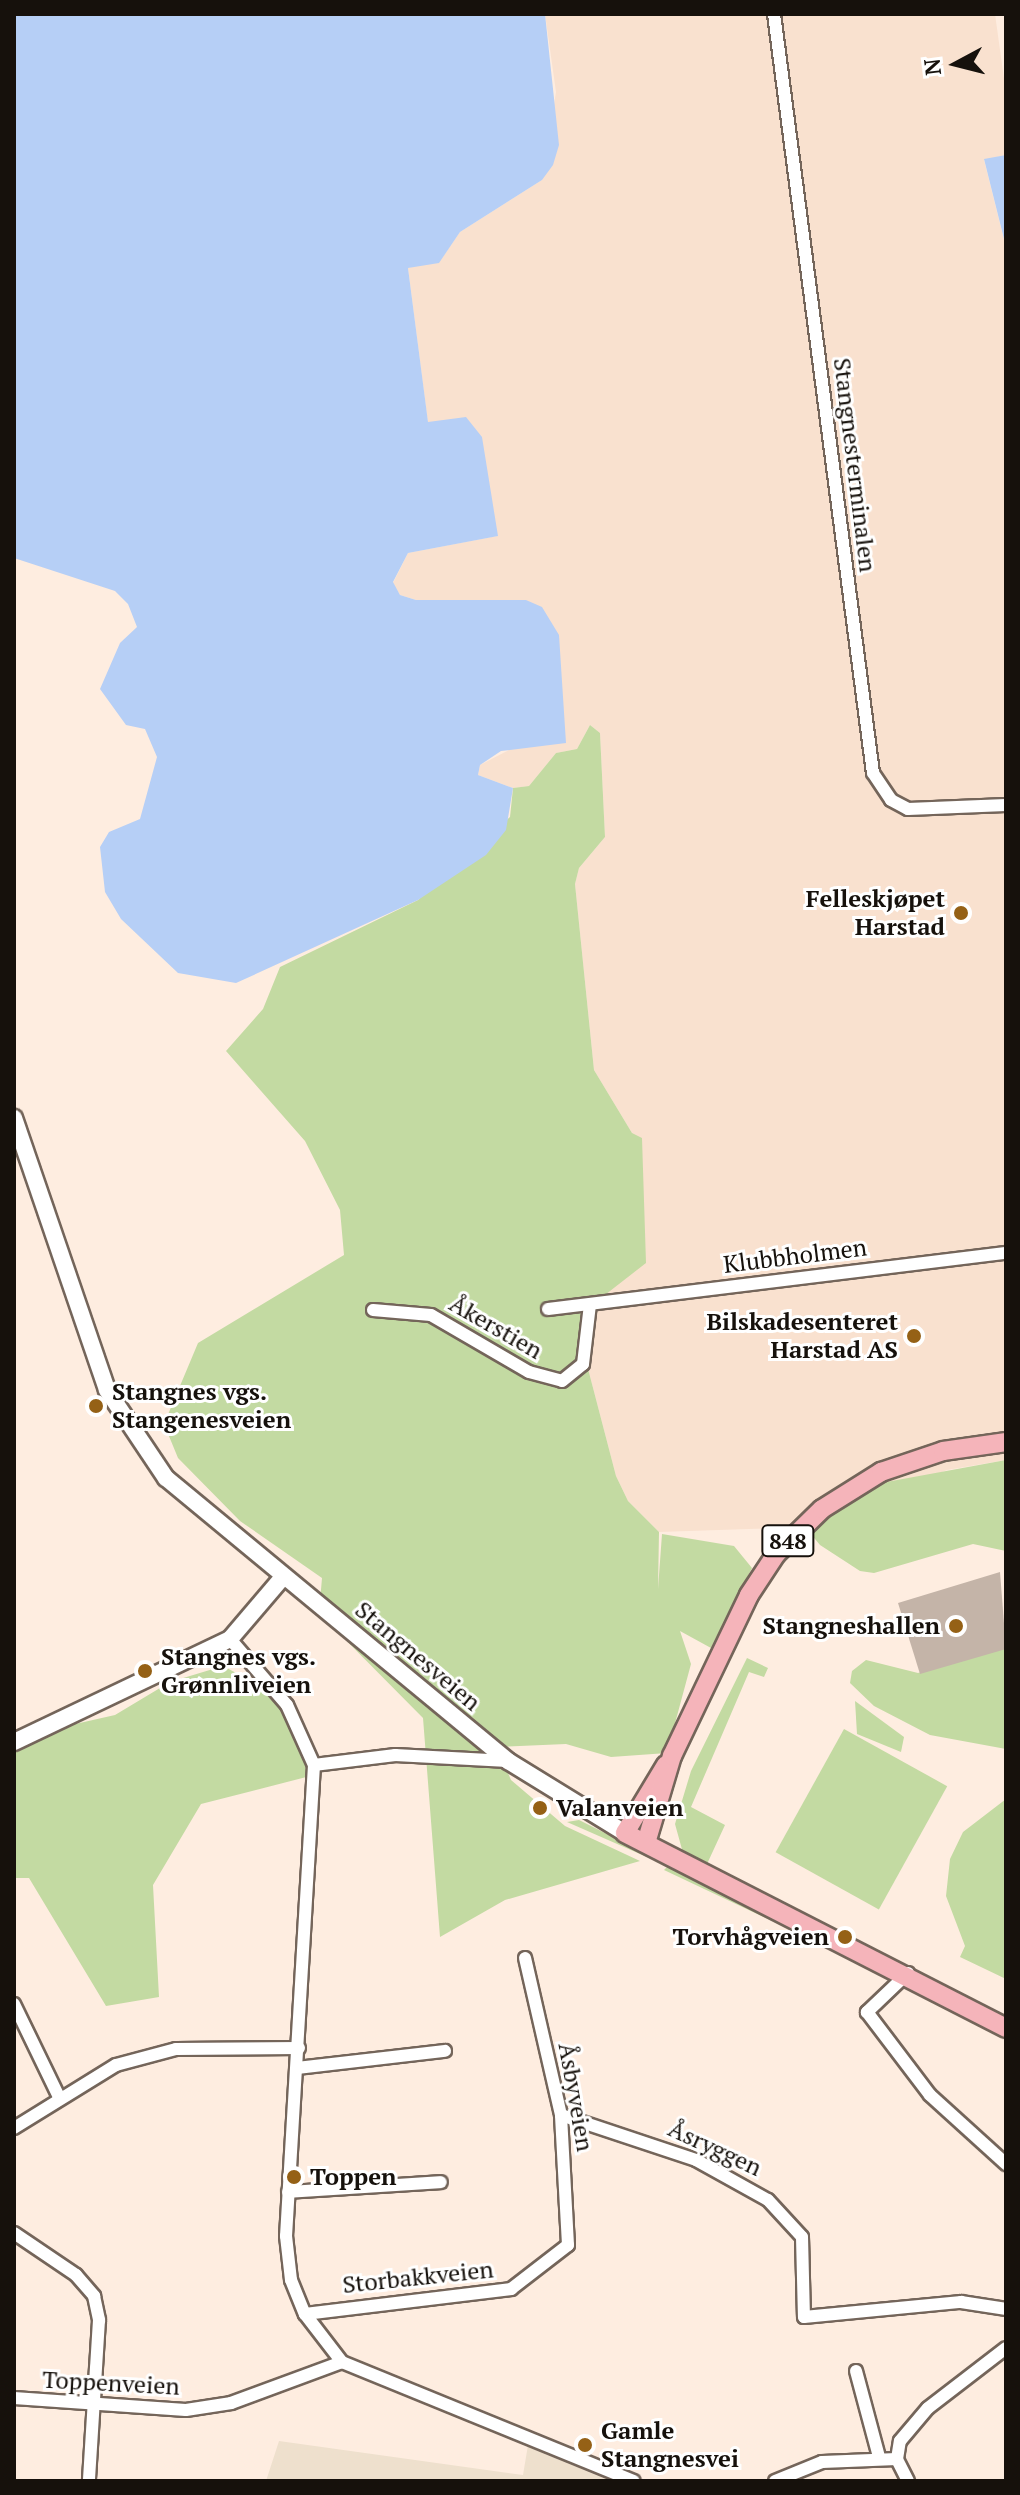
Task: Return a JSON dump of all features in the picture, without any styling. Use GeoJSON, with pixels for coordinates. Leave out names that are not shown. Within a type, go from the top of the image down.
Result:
{"type":"FeatureCollection","features":[{"type":"Feature","properties":{"kind":"main road","name":"Stangnesveien"},"geometry":{"type":"LineString","coordinates":[[14,1118],[85,1332],[126,1422],[166,1478],[508,1761],[625,1833],[908,1973],[1006,2028]]}},
{"type":"Feature","properties":{"kind":"main road","name":"848"},"geometry":{"type":"LineString","coordinates":[[625,1833],[672,1756],[749,1595],[798,1530],[881,1472],[943,1451],[1006,1442]]}},
{"type":"Feature","properties":{"kind":"main road"},"geometry":{"type":"LineString","coordinates":[[14,1742],[230,1639],[283,1577]]}},
{"type":"Feature","properties":{"kind":"main road","name":"848"},"geometry":{"type":"LineString","coordinates":[[646,1843],[672,1756]]}},
{"type":"Feature","properties":{"kind":"street","name":"Stangnesterminalen"},"geometry":{"type":"LineString","coordinates":[[774,14],[873,773],[891,800],[908,809],[1006,805]]}},
{"type":"Feature","properties":{"kind":"street","name":"Klubbholmen"},"geometry":{"type":"LineString","coordinates":[[590,1304],[1006,1253]]}},
{"type":"Feature","properties":{"kind":"street","name":"Åkerstien"},"geometry":{"type":"LineString","coordinates":[[373,1310],[431,1315],[529,1372],[562,1381],[583,1364],[590,1304],[548,1309]]}},
{"type":"Feature","properties":{"kind":"street"},"geometry":{"type":"LineString","coordinates":[[230,1639],[287,1705],[314,1765],[288,2192],[291,2280],[305,2314],[342,2362],[592,2459],[634,2481]]}},
{"type":"Feature","properties":{"kind":"street"},"geometry":{"type":"LineString","coordinates":[[314,1765],[395,1755],[508,1761]]}},
{"type":"Feature","properties":{"kind":"street","name":"Åsbyveien"},"geometry":{"type":"LineString","coordinates":[[525,1958],[561,2115],[568,2245]]}},
{"type":"Feature","properties":{"kind":"street"},"geometry":{"type":"LineString","coordinates":[[908,1973],[867,2012],[930,2095],[1006,2164]]}},
{"type":"Feature","properties":{"kind":"street"},"geometry":{"type":"LineString","coordinates":[[14,2004],[59,2097]]}},
{"type":"Feature","properties":{"kind":"street"},"geometry":{"type":"LineString","coordinates":[[14,2128],[59,2097],[116,2065],[176,2049],[299,2048]]}},
{"type":"Feature","properties":{"kind":"street"},"geometry":{"type":"LineString","coordinates":[[297,2068],[445,2051]]}},
{"type":"Feature","properties":{"kind":"street","name":"Åsryggen"},"geometry":{"type":"LineString","coordinates":[[561,2115],[696,2160],[768,2200],[802,2237],[804,2317],[961,2302],[1006,2309]]}},
{"type":"Feature","properties":{"kind":"street"},"geometry":{"type":"LineString","coordinates":[[288,2192],[441,2182]]}},
{"type":"Feature","properties":{"kind":"street"},"geometry":{"type":"LineString","coordinates":[[14,2233],[76,2275],[94,2296],[89,2481]]}},
{"type":"Feature","properties":{"kind":"street","name":"Storbakkveien"},"geometry":{"type":"LineString","coordinates":[[305,2314],[511,2289],[568,2245]]}},
{"type":"Feature","properties":{"kind":"street"},"geometry":{"type":"LineString","coordinates":[[908,2481],[897,2459],[900,2441],[928,2408],[1005,2345]]}},
{"type":"Feature","properties":{"kind":"street","name":"Toppenveien"},"geometry":{"type":"LineString","coordinates":[[14,2398],[92,2405],[210,2407],[342,2362]]}},
{"type":"Feature","properties":{"kind":"street"},"geometry":{"type":"LineString","coordinates":[[856,2371],[879,2457]]}},
{"type":"Feature","properties":{"kind":"street"},"geometry":{"type":"LineString","coordinates":[[775,2481],[822,2462],[879,2457],[897,2459]]}},
{"type":"Feature","properties":{"kind":"shaded area"},"geometry":{"type":"Polygon","coordinates":[[[545,14],[995,14],[1006,93],[1006,155],[984,160],[1006,248],[1006,1460],[947,1470],[805,1527],[659,1532],[628,1501],[616,1476],[580,1338],[632,1133],[594,1070],[575,884],[579,868],[605,837],[600,733],[590,725],[577,749],[556,753],[529,786],[513,788],[478,775],[480,765],[513,748],[493,601],[416,600],[400,595],[393,583],[408,553],[497,536],[428,423],[408,268],[442,258],[460,232],[542,180],[556,92],[545,14]]]}},
{"type":"Feature","properties":{"kind":"shaded area"},"geometry":{"type":"Polygon","coordinates":[[[529,2439],[611,2481],[266,2481],[279,2441],[523,2475],[529,2439]]]}},
{"type":"Feature","properties":{"kind":"green space"},"geometry":{"type":"Polygon","coordinates":[[[590,725],[600,733],[605,837],[579,868],[575,884],[594,1070],[632,1133],[642,1138],[646,1263],[583,1312],[580,1338],[616,1476],[628,1501],[659,1532],[658,1589],[662,1534],[734,1546],[752,1568],[711,1648],[680,1631],[691,1664],[667,1753],[611,1757],[566,1744],[497,1747],[511,1780],[565,1826],[640,1861],[505,1900],[440,1937],[423,1718],[319,1613],[322,1578],[240,1521],[178,1458],[164,1424],[198,1343],[344,1255],[340,1210],[305,1141],[226,1051],[263,1009],[280,967],[418,900],[510,817],[513,788],[529,786],[556,753],[577,749],[590,725]]]}},
{"type":"Feature","properties":{"kind":"green space"},"geometry":{"type":"Polygon","coordinates":[[[1006,1460],[1006,1551],[973,1544],[874,1573],[860,1571],[820,1545],[805,1527],[829,1504],[881,1483],[1006,1460]]]}},
{"type":"Feature","properties":{"kind":"green space"},"geometry":{"type":"Polygon","coordinates":[[[1006,1633],[1006,1749],[930,1735],[874,1706],[850,1683],[852,1671],[866,1660],[918,1673],[974,1655],[1006,1633]]]}},
{"type":"Feature","properties":{"kind":"green space"},"geometry":{"type":"Polygon","coordinates":[[[747,1658],[768,1668],[764,1677],[749,1672],[691,1807],[725,1825],[707,1864],[683,1853],[675,1824],[691,1771],[747,1658]]]}},
{"type":"Feature","properties":{"kind":"green space"},"geometry":{"type":"Polygon","coordinates":[[[223,1666],[274,1693],[322,1773],[201,1804],[153,1885],[159,1997],[106,2006],[29,1878],[14,1878],[14,1747],[62,1727],[115,1715],[170,1682],[223,1666]]]}},
{"type":"Feature","properties":{"kind":"green space"},"geometry":{"type":"Polygon","coordinates":[[[855,1701],[904,1737],[901,1752],[857,1734],[855,1701]]]}},
{"type":"Feature","properties":{"kind":"green space"},"geometry":{"type":"Polygon","coordinates":[[[844,1729],[947,1786],[879,1910],[776,1852],[844,1729]]]}},
{"type":"Feature","properties":{"kind":"green space"},"geometry":{"type":"Polygon","coordinates":[[[1006,1799],[1006,1979],[960,1957],[965,1946],[946,1896],[950,1859],[963,1832],[1006,1799]]]}},
{"type":"Feature","properties":{"kind":"green space"},"geometry":{"type":"Polygon","coordinates":[[[579,1820],[655,1858],[656,1861],[567,1822],[579,1820]]]}},
{"type":"Feature","properties":{"kind":"green space"},"geometry":{"type":"Polygon","coordinates":[[[669,1865],[859,1962],[664,1870],[669,1865]]]}},
{"type":"Feature","properties":{"kind":"water"},"geometry":{"type":"Polygon","coordinates":[[[14,14],[545,14],[559,145],[553,165],[542,180],[460,232],[439,263],[408,268],[428,422],[466,417],[482,437],[498,536],[408,553],[393,582],[400,595],[416,600],[526,600],[542,607],[559,635],[566,743],[501,751],[480,765],[478,775],[513,788],[506,830],[486,855],[418,900],[236,983],[178,973],[121,919],[105,892],[100,847],[109,832],[140,819],[157,757],[145,729],[126,725],[100,689],[120,643],[137,627],[128,604],[115,591],[14,558],[14,14]]]}},
{"type":"Feature","properties":{"kind":"water"},"geometry":{"type":"Polygon","coordinates":[[[1006,155],[1006,247],[984,159],[1006,155]]]}},
{"type":"Feature","properties":{"kind":"building","name":"Stangneshallen"},"geometry":{"type":"Polygon","coordinates":[[[1000,1572],[1006,1649],[920,1674],[898,1603],[1000,1572]]]}},
{"type":"Feature","properties":{"kind":"place","name":"Felleskjøpet Harstad"},"geometry":{"type":"Point","coordinates":[961,913]}},
{"type":"Feature","properties":{"kind":"place","name":"Bilskadesenteret Harstad AS"},"geometry":{"type":"Point","coordinates":[914,1336]}},
{"type":"Feature","properties":{"kind":"place","name":"Stangnes vgs. Stangenesveien"},"geometry":{"type":"Point","coordinates":[96,1406]}},
{"type":"Feature","properties":{"kind":"place","name":"Stangneshallen"},"geometry":{"type":"Point","coordinates":[956,1626]}},
{"type":"Feature","properties":{"kind":"place","name":"Stangnes vgs. Grønnliveien"},"geometry":{"type":"Point","coordinates":[145,1671]}},
{"type":"Feature","properties":{"kind":"place","name":"Valanveien"},"geometry":{"type":"Point","coordinates":[540,1808]}},
{"type":"Feature","properties":{"kind":"place","name":"Torvhågveien"},"geometry":{"type":"Point","coordinates":[845,1937]}},
{"type":"Feature","properties":{"kind":"place","name":"Toppen"},"geometry":{"type":"Point","coordinates":[294,2177]}},
{"type":"Feature","properties":{"kind":"place","name":"Gamle Stangnesvei"},"geometry":{"type":"Point","coordinates":[585,2445]}}]}
